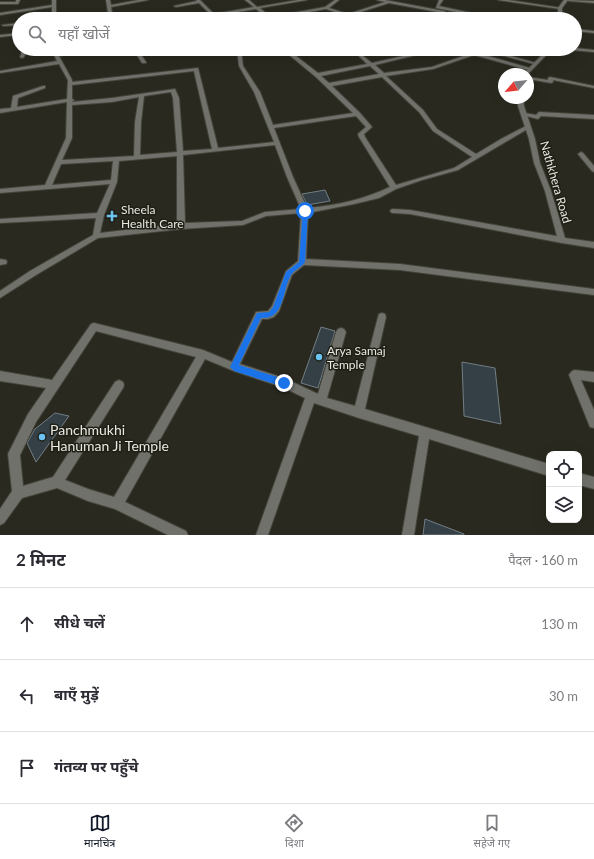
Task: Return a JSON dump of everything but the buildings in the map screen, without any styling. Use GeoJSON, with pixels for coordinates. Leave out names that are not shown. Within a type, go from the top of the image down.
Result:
{"type":"FeatureCollection","features":[{"type":"Feature","properties":{"kind":"street"},"geometry":{"type":"LineString","coordinates":[[0,3],[17,3],[20,0]]}},
{"type":"Feature","properties":{"kind":"street"},"geometry":{"type":"LineString","coordinates":[[54,0],[54,12]]}},
{"type":"Feature","properties":{"kind":"street"},"geometry":{"type":"LineString","coordinates":[[108,0],[110,12]]}},
{"type":"Feature","properties":{"kind":"street"},"geometry":{"type":"LineString","coordinates":[[109,6],[146,0]]}},
{"type":"Feature","properties":{"kind":"street"},"geometry":{"type":"LineString","coordinates":[[247,0],[262,12]]}},
{"type":"Feature","properties":{"kind":"street"},"geometry":{"type":"LineString","coordinates":[[232,12],[305,0]]}},
{"type":"Feature","properties":{"kind":"street"},"geometry":{"type":"LineString","coordinates":[[303,12],[326,8],[337,0]]}},
{"type":"Feature","properties":{"kind":"street"},"geometry":{"type":"LineString","coordinates":[[379,0],[444,12]]}},
{"type":"Feature","properties":{"kind":"street"},"geometry":{"type":"LineString","coordinates":[[441,0],[437,7],[464,12]]}},
{"type":"Feature","properties":{"kind":"street"},"geometry":{"type":"LineString","coordinates":[[500,0],[560,8]]}},
{"type":"Feature","properties":{"kind":"street"},"geometry":{"type":"LineString","coordinates":[[560,12],[560,8],[566,0]]}},
{"type":"Feature","properties":{"kind":"street"},"geometry":{"type":"LineString","coordinates":[[569,0],[594,2]]}},
{"type":"Feature","properties":{"kind":"street"},"geometry":{"type":"LineString","coordinates":[[176,6],[199,1],[210,12]]}},
{"type":"Feature","properties":{"kind":"street"},"geometry":{"type":"LineString","coordinates":[[359,12],[390,1]]}},
{"type":"Feature","properties":{"kind":"street"},"geometry":{"type":"LineString","coordinates":[[14,12],[54,6]]}},
{"type":"Feature","properties":{"kind":"street"},"geometry":{"type":"LineString","coordinates":[[326,8],[337,12]]}},
{"type":"Feature","properties":{"kind":"street"},"geometry":{"type":"LineString","coordinates":[[0,14],[12,12]]}},
{"type":"Feature","properties":{"kind":"street"},"geometry":{"type":"LineString","coordinates":[[4,25],[12,24]]}},
{"type":"Feature","properties":{"kind":"street"},"geometry":{"type":"LineString","coordinates":[[582,31],[594,32]]}},
{"type":"Feature","properties":{"kind":"street"},"geometry":{"type":"LineString","coordinates":[[0,36],[12,35]]}},
{"type":"Feature","properties":{"kind":"street"},"geometry":{"type":"LineString","coordinates":[[582,50],[594,51]]}},
{"type":"Feature","properties":{"kind":"street"},"geometry":{"type":"LineString","coordinates":[[47,188],[69,138],[71,102],[70,80],[58,56]]}},
{"type":"Feature","properties":{"kind":"street"},"geometry":{"type":"LineString","coordinates":[[140,56],[144,62]]}},
{"type":"Feature","properties":{"kind":"street"},"geometry":{"type":"LineString","coordinates":[[240,56],[241,66],[257,92],[290,178],[305,211],[302,262]]}},
{"type":"Feature","properties":{"kind":"street"},"geometry":{"type":"LineString","coordinates":[[294,56],[329,85],[370,127],[362,134],[362,137],[394,188]]}},
{"type":"Feature","properties":{"kind":"street"},"geometry":{"type":"LineString","coordinates":[[360,56],[371,64],[422,111],[435,130],[476,157]]}},
{"type":"Feature","properties":{"kind":"street"},"geometry":{"type":"LineString","coordinates":[[318,75],[413,56]]}},
{"type":"Feature","properties":{"kind":"street"},"geometry":{"type":"LineString","coordinates":[[329,85],[433,68],[466,56]]}},
{"type":"Feature","properties":{"kind":"street"},"geometry":{"type":"LineString","coordinates":[[479,56],[524,68]]}},
{"type":"Feature","properties":{"kind":"street"},"geometry":{"type":"LineString","coordinates":[[507,56],[534,63]]}},
{"type":"Feature","properties":{"kind":"street"},"geometry":{"type":"LineString","coordinates":[[529,68],[543,56]]}},
{"type":"Feature","properties":{"kind":"street"},"geometry":{"type":"LineString","coordinates":[[0,72],[60,62]]}},
{"type":"Feature","properties":{"kind":"street"},"geometry":{"type":"LineString","coordinates":[[70,84],[196,69],[215,150]]}},
{"type":"Feature","properties":{"kind":"street"},"geometry":{"type":"LineString","coordinates":[[534,79],[551,82],[550,78],[594,87]]}},
{"type":"Feature","properties":{"kind":"street"},"geometry":{"type":"LineString","coordinates":[[14,109],[15,97],[43,87]]}},
{"type":"Feature","properties":{"kind":"street"},"geometry":{"type":"LineString","coordinates":[[0,112],[14,109],[142,95],[173,90],[176,98],[180,154],[181,226]]}},
{"type":"Feature","properties":{"kind":"street"},"geometry":{"type":"LineString","coordinates":[[137,158],[138,122],[142,95]]}},
{"type":"Feature","properties":{"kind":"street","name":"Nathkhera Road"},"geometry":{"type":"LineString","coordinates":[[521,104],[532,140],[537,164],[548,191],[562,240],[594,245]]}},
{"type":"Feature","properties":{"kind":"street"},"geometry":{"type":"LineString","coordinates":[[271,127],[358,114]]}},
{"type":"Feature","properties":{"kind":"street"},"geometry":{"type":"LineString","coordinates":[[525,115],[538,116],[539,114],[594,117]]}},
{"type":"Feature","properties":{"kind":"street"},"geometry":{"type":"LineString","coordinates":[[0,295],[33,273],[96,236],[181,226],[242,223],[265,214],[305,211],[360,201],[420,179],[447,173],[528,127]]}},
{"type":"Feature","properties":{"kind":"street"},"geometry":{"type":"LineString","coordinates":[[58,162],[137,158],[277,143]]}},
{"type":"Feature","properties":{"kind":"street"},"geometry":{"type":"LineString","coordinates":[[581,154],[594,170]]}},
{"type":"Feature","properties":{"kind":"street"},"geometry":{"type":"LineString","coordinates":[[96,236],[100,215],[114,182],[116,159]]}},
{"type":"Feature","properties":{"kind":"street"},"geometry":{"type":"LineString","coordinates":[[0,191],[114,182]]}},
{"type":"Feature","properties":{"kind":"street"},"geometry":{"type":"LineString","coordinates":[[394,211],[410,212],[562,240]]}},
{"type":"Feature","properties":{"kind":"street"},"geometry":{"type":"LineString","coordinates":[[0,221],[100,215]]}},
{"type":"Feature","properties":{"kind":"street"},"geometry":{"type":"LineString","coordinates":[[234,367],[259,315],[268,316],[272,314],[276,308],[288,273],[302,262],[400,267],[594,292]]}},
{"type":"Feature","properties":{"kind":"street"},"geometry":{"type":"LineString","coordinates":[[358,413],[382,317]]}},
{"type":"Feature","properties":{"kind":"street"},"geometry":{"type":"LineString","coordinates":[[18,493],[14,454],[32,418],[94,328],[203,354],[234,367],[284,383],[322,401],[546,469]]}},
{"type":"Feature","properties":{"kind":"street"},"geometry":{"type":"LineString","coordinates":[[322,401],[341,332]]}},
{"type":"Feature","properties":{"kind":"street"},"geometry":{"type":"LineString","coordinates":[[117,504],[203,354]]}},
{"type":"Feature","properties":{"kind":"street"},"geometry":{"type":"LineString","coordinates":[[594,377],[574,375],[594,423]]}},
{"type":"Feature","properties":{"kind":"street"},"geometry":{"type":"LineString","coordinates":[[0,376],[56,385]]}},
{"type":"Feature","properties":{"kind":"street"},"geometry":{"type":"LineString","coordinates":[[57,482],[120,386]]}},
{"type":"Feature","properties":{"kind":"street"},"geometry":{"type":"LineString","coordinates":[[262,535],[311,396]]}},
{"type":"Feature","properties":{"kind":"street"},"geometry":{"type":"LineString","coordinates":[[408,535],[425,433]]}},
{"type":"Feature","properties":{"kind":"street"},"geometry":{"type":"LineString","coordinates":[[582,480],[594,483]]}},
{"type":"Feature","properties":{"kind":"street"},"geometry":{"type":"LineString","coordinates":[[0,519],[18,493],[57,482],[88,495],[117,504],[182,535]]}},
{"type":"Feature","properties":{"kind":"place","name":"Sheela Health Care"},"geometry":{"type":"Point","coordinates":[112,216]}},
{"type":"Feature","properties":{"kind":"place","name":"Arya Samaj Temple"},"geometry":{"type":"Point","coordinates":[319,357]}},
{"type":"Feature","properties":{"kind":"place","name":"Panchmukhi Hanuman Ji Temple"},"geometry":{"type":"Point","coordinates":[42,437]}},
{"type":"Feature","properties":{"kind":"route"},"geometry":{"type":"LineString","coordinates":[[284,383],[234,367],[259,315],[268,316],[272,314],[276,308],[288,273],[298,267],[302,262],[304,251],[305,211]]}}]}
